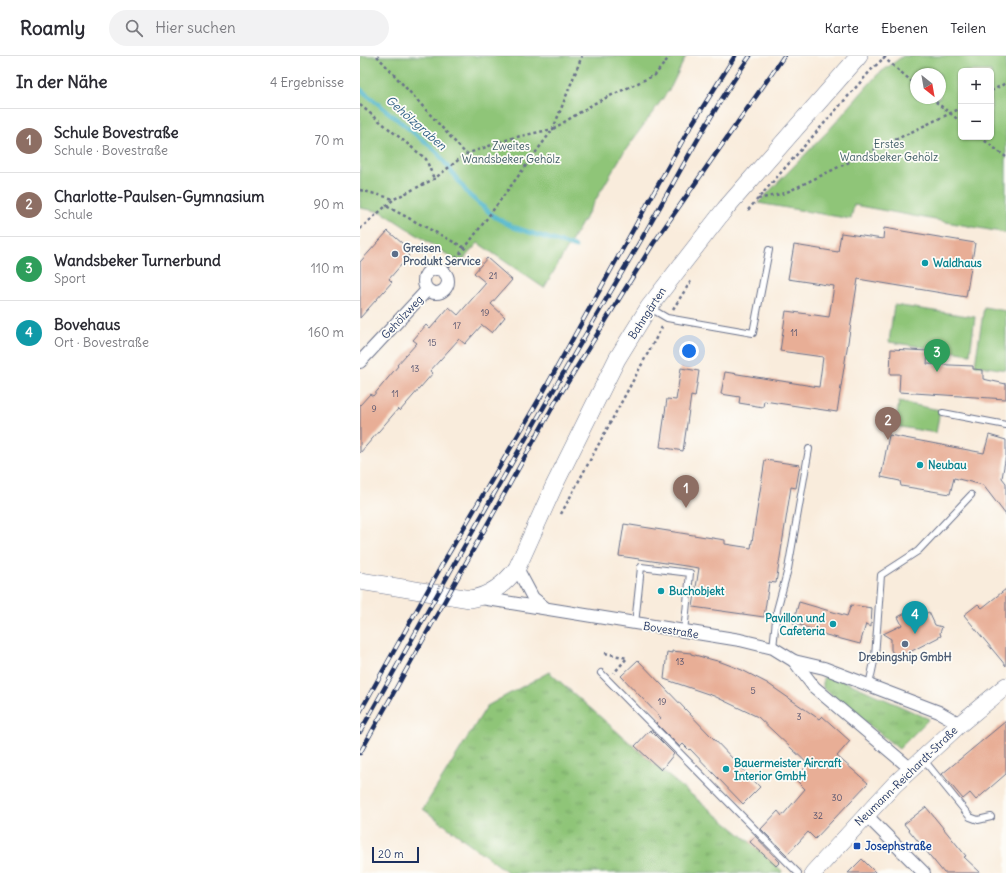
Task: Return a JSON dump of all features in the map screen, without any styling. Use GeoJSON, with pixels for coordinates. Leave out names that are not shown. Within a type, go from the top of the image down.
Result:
{"type":"FeatureCollection","features":[{"type":"Feature","properties":{"kind":"main road","name":"Bahngärten"},"geometry":{"type":"LineString","coordinates":[[481,598],[504,583],[517,568],[554,486],[617,359],[649,307],[725,209],[859,56]]}},
{"type":"Feature","properties":{"kind":"main road","name":"Bovestraße"},"geometry":{"type":"LineString","coordinates":[[360,582],[470,599],[481,598]]}},
{"type":"Feature","properties":{"kind":"main road","name":"Neumann-Reichardt-Straße"},"geometry":{"type":"LineString","coordinates":[[813,873],[865,814],[916,764],[960,724],[1006,686]]}},
{"type":"Feature","properties":{"kind":"street","name":"Gehölzweg"},"geometry":{"type":"LineString","coordinates":[[360,362],[427,290],[423,280],[428,271],[434,269],[444,272]]}},
{"type":"Feature","properties":{"kind":"street"},"geometry":{"type":"LineString","coordinates":[[517,568],[534,598],[544,607]]}},
{"type":"Feature","properties":{"kind":"street","name":"Bovestraße"},"geometry":{"type":"LineString","coordinates":[[481,598],[544,607],[635,624],[740,640],[773,648],[794,661],[824,668],[869,685],[940,712],[960,724]]}},
{"type":"Feature","properties":{"kind":"street","name":"Bovestraße"},"geometry":{"type":"LineString","coordinates":[[794,661],[814,687],[916,764]]}},
{"type":"Feature","properties":{"kind":"street"},"geometry":{"type":"LineString","coordinates":[[865,814],[924,873]]}},
{"type":"Feature","properties":{"kind":"lane"},"geometry":{"type":"LineString","coordinates":[[649,307],[667,318],[753,333],[769,250]]}},
{"type":"Feature","properties":{"kind":"lane"},"geometry":{"type":"LineString","coordinates":[[943,413],[1006,424]]}},
{"type":"Feature","properties":{"kind":"lane"},"geometry":{"type":"LineString","coordinates":[[773,648],[777,610],[788,569],[809,449]]}},
{"type":"Feature","properties":{"kind":"lane"},"geometry":{"type":"LineString","coordinates":[[869,685],[875,657],[881,575],[918,550],[971,495]]}},
{"type":"Feature","properties":{"kind":"lane"},"geometry":{"type":"LineString","coordinates":[[635,624],[641,567],[690,573],[684,632]]}},
{"type":"Feature","properties":{"kind":"lane"},"geometry":{"type":"LineString","coordinates":[[601,673],[798,873]]}},
{"type":"Feature","properties":{"kind":"lane"},"geometry":{"type":"LineString","coordinates":[[916,764],[970,817],[978,820],[990,817]]}},
{"type":"Feature","properties":{"kind":"path"},"geometry":{"type":"LineString","coordinates":[[377,56],[466,154]]}},
{"type":"Feature","properties":{"kind":"path"},"geometry":{"type":"LineString","coordinates":[[444,272],[465,248],[553,128],[582,56]]}},
{"type":"Feature","properties":{"kind":"path"},"geometry":{"type":"LineString","coordinates":[[360,230],[394,199],[434,179],[466,154],[512,138],[553,128],[595,103],[655,75],[670,56]]}},
{"type":"Feature","properties":{"kind":"path"},"geometry":{"type":"LineString","coordinates":[[747,211],[885,57],[910,80]]}},
{"type":"Feature","properties":{"kind":"path"},"geometry":{"type":"LineString","coordinates":[[994,89],[1006,83]]}},
{"type":"Feature","properties":{"kind":"path"},"geometry":{"type":"LineString","coordinates":[[938,104],[958,120]]}},
{"type":"Feature","properties":{"kind":"path"},"geometry":{"type":"LineString","coordinates":[[360,105],[426,159],[434,179]]}},
{"type":"Feature","properties":{"kind":"path"},"geometry":{"type":"LineString","coordinates":[[757,199],[785,193],[958,110]]}},
{"type":"Feature","properties":{"kind":"path"},"geometry":{"type":"LineString","coordinates":[[984,140],[1006,157]]}},
{"type":"Feature","properties":{"kind":"path"},"geometry":{"type":"LineString","coordinates":[[360,190],[394,199]]}},
{"type":"Feature","properties":{"kind":"path"},"geometry":{"type":"LineString","coordinates":[[386,206],[465,248]]}},
{"type":"Feature","properties":{"kind":"path"},"geometry":{"type":"LineString","coordinates":[[558,519],[667,318],[693,278]]}},
{"type":"Feature","properties":{"kind":"path"},"geometry":{"type":"LineString","coordinates":[[605,653],[627,658],[608,680]]}},
{"type":"Feature","properties":{"kind":"green space","name":"Zweites Wandsbeker Gehölz"},"geometry":{"type":"Polygon","coordinates":[[[360,56],[686,56],[671,87],[622,155],[544,288],[478,243],[460,263],[382,212],[360,208],[360,56]]]}},
{"type":"Feature","properties":{"kind":"green space","name":"Erstes Wandsbeker Gehölz"},"geometry":{"type":"Polygon","coordinates":[[[903,56],[1006,56],[1006,233],[854,205],[851,219],[758,203],[829,130],[877,75],[903,56]]]}},
{"type":"Feature","properties":{"kind":"green space"},"geometry":{"type":"Polygon","coordinates":[[[894,305],[975,317],[970,354],[889,342],[894,305]]]}},
{"type":"Feature","properties":{"kind":"green space"},"geometry":{"type":"Polygon","coordinates":[[[984,307],[1006,311],[1006,370],[975,365],[984,307]]]}},
{"type":"Feature","properties":{"kind":"green space"},"geometry":{"type":"Polygon","coordinates":[[[899,402],[940,410],[936,433],[895,426],[899,402]]]}},
{"type":"Feature","properties":{"kind":"green space"},"geometry":{"type":"Polygon","coordinates":[[[549,672],[661,770],[750,842],[782,871],[781,873],[509,873],[423,809],[487,706],[549,672]]]}},
{"type":"Feature","properties":{"kind":"green space"},"geometry":{"type":"Polygon","coordinates":[[[829,675],[929,719],[899,749],[823,688],[823,678],[829,675]]]}},
{"type":"Feature","properties":{"kind":"building"},"geometry":{"type":"Polygon","coordinates":[[[884,228],[975,243],[966,297],[858,279],[837,412],[764,401],[763,407],[739,403],[740,397],[721,394],[725,372],[819,387],[823,357],[780,351],[786,311],[829,317],[834,286],[788,279],[794,245],[838,252],[841,233],[883,239],[884,228]]]}},
{"type":"Feature","properties":{"kind":"building"},"geometry":{"type":"Polygon","coordinates":[[[388,231],[410,250],[407,254],[409,256],[389,279],[392,282],[360,318],[360,262],[388,231]]]}},
{"type":"Feature","properties":{"kind":"building"},"geometry":{"type":"Polygon","coordinates":[[[487,258],[512,280],[491,304],[505,317],[492,333],[482,325],[465,344],[459,339],[430,371],[433,373],[400,411],[398,409],[360,453],[360,405],[370,394],[373,396],[398,366],[397,365],[417,343],[413,340],[426,325],[430,329],[449,307],[458,315],[486,283],[474,273],[487,258]]]}},
{"type":"Feature","properties":{"kind":"building"},"geometry":{"type":"Polygon","coordinates":[[[891,349],[928,351],[927,364],[973,366],[973,369],[983,370],[983,379],[1006,384],[1006,399],[899,392],[900,374],[890,374],[891,349]]]}},
{"type":"Feature","properties":{"kind":"building"},"geometry":{"type":"Polygon","coordinates":[[[681,368],[699,371],[695,397],[691,396],[683,451],[660,447],[667,399],[676,400],[681,368]]]}},
{"type":"Feature","properties":{"kind":"building","name":"Neubau"},"geometry":{"type":"Polygon","coordinates":[[[889,435],[984,453],[989,435],[1006,440],[1006,455],[1002,478],[1006,483],[1006,515],[983,485],[954,478],[950,494],[901,486],[900,481],[881,477],[889,435]]]}},
{"type":"Feature","properties":{"kind":"building"},"geometry":{"type":"Polygon","coordinates":[[[765,460],[800,465],[796,488],[791,487],[776,583],[769,582],[764,617],[693,607],[699,568],[619,556],[624,524],[725,540],[725,544],[751,548],[765,460]]]}},
{"type":"Feature","properties":{"kind":"building"},"geometry":{"type":"Polygon","coordinates":[[[1006,589],[1006,666],[964,615],[978,604],[982,608],[1006,589]]]}},
{"type":"Feature","properties":{"kind":"building","name":"Pavillon und Cafeteria"},"geometry":{"type":"Polygon","coordinates":[[[799,602],[847,616],[851,605],[872,608],[871,627],[866,624],[860,644],[811,631],[812,629],[793,623],[799,602]]]}},
{"type":"Feature","properties":{"kind":"building"},"geometry":{"type":"Polygon","coordinates":[[[913,609],[917,617],[929,612],[935,625],[942,627],[940,633],[941,636],[902,656],[894,655],[891,650],[891,639],[883,634],[902,625],[898,617],[913,609]]]}},
{"type":"Feature","properties":{"kind":"building"},"geometry":{"type":"Polygon","coordinates":[[[672,651],[691,653],[742,670],[767,683],[819,719],[822,716],[850,741],[837,756],[868,783],[815,839],[808,832],[787,855],[761,829],[778,811],[782,816],[805,789],[795,779],[808,764],[758,717],[714,696],[664,679],[667,652],[672,653],[672,651]]]}},
{"type":"Feature","properties":{"kind":"building"},"geometry":{"type":"Polygon","coordinates":[[[638,660],[760,787],[743,804],[690,749],[689,750],[683,744],[680,747],[656,723],[661,718],[621,676],[638,660]]]}},
{"type":"Feature","properties":{"kind":"building"},"geometry":{"type":"Polygon","coordinates":[[[1006,721],[1006,774],[976,800],[970,793],[963,799],[942,774],[1006,721]]]}},
{"type":"Feature","properties":{"kind":"building"},"geometry":{"type":"Polygon","coordinates":[[[650,730],[674,754],[661,770],[635,746],[650,730]]]}},
{"type":"Feature","properties":{"kind":"building"},"geometry":{"type":"Polygon","coordinates":[[[926,807],[966,856],[964,857],[981,873],[944,873],[904,824],[926,807]]]}},
{"type":"Feature","properties":{"kind":"building"},"geometry":{"type":"Polygon","coordinates":[[[755,836],[780,862],[776,866],[750,842],[755,836]]]}},
{"type":"Feature","properties":{"kind":"building"},"geometry":{"type":"Polygon","coordinates":[[[862,859],[876,873],[848,873],[862,859]]]}},
{"type":"Feature","properties":{"kind":"waterway","name":"Gehölzgraben"},"geometry":{"type":"LineString","coordinates":[[360,89],[436,151],[469,195],[495,217],[513,227],[575,247]]}},
{"type":"Feature","properties":{"kind":"railway"},"geometry":{"type":"LineString","coordinates":[[360,712],[443,563],[541,396],[689,129],[735,56]]}},
{"type":"Feature","properties":{"kind":"railway"},"geometry":{"type":"LineString","coordinates":[[360,732],[567,366],[720,102],[750,56]]}},
{"type":"Feature","properties":{"kind":"railway"},"geometry":{"type":"LineString","coordinates":[[360,753],[556,401],[653,244],[784,56]]}},
{"type":"Feature","properties":{"kind":"place","name":"Greisen Produkt Service"},"geometry":{"type":"Point","coordinates":[395,254]}},
{"type":"Feature","properties":{"kind":"place","name":"Waldhaus"},"geometry":{"type":"Point","coordinates":[925,263]}},
{"type":"Feature","properties":{"kind":"place","name":"Wandsbeker Turnerbund"},"geometry":{"type":"Point","coordinates":[937,372]}},
{"type":"Feature","properties":{"kind":"place","name":"Charlotte-Paulsen-Gymnasium"},"geometry":{"type":"Point","coordinates":[888,440]}},
{"type":"Feature","properties":{"kind":"place","name":"Neubau"},"geometry":{"type":"Point","coordinates":[920,465]}},
{"type":"Feature","properties":{"kind":"place","name":"Schule Bovestraße"},"geometry":{"type":"Point","coordinates":[686,508]}},
{"type":"Feature","properties":{"kind":"place","name":"Buchobjekt"},"geometry":{"type":"Point","coordinates":[661,591]}},
{"type":"Feature","properties":{"kind":"place","name":"Pavillon und Cafeteria"},"geometry":{"type":"Point","coordinates":[833,624]}},
{"type":"Feature","properties":{"kind":"place","name":"Bovehaus"},"geometry":{"type":"Point","coordinates":[915,634]}},
{"type":"Feature","properties":{"kind":"place","name":"Drebingship GmbH"},"geometry":{"type":"Point","coordinates":[905,644]}},
{"type":"Feature","properties":{"kind":"place","name":"Bauermeister Aircraft Interior GmbH"},"geometry":{"type":"Point","coordinates":[726,769]}},
{"type":"Feature","properties":{"kind":"place","name":"Josephstraße"},"geometry":{"type":"Point","coordinates":[857,846]}}]}
